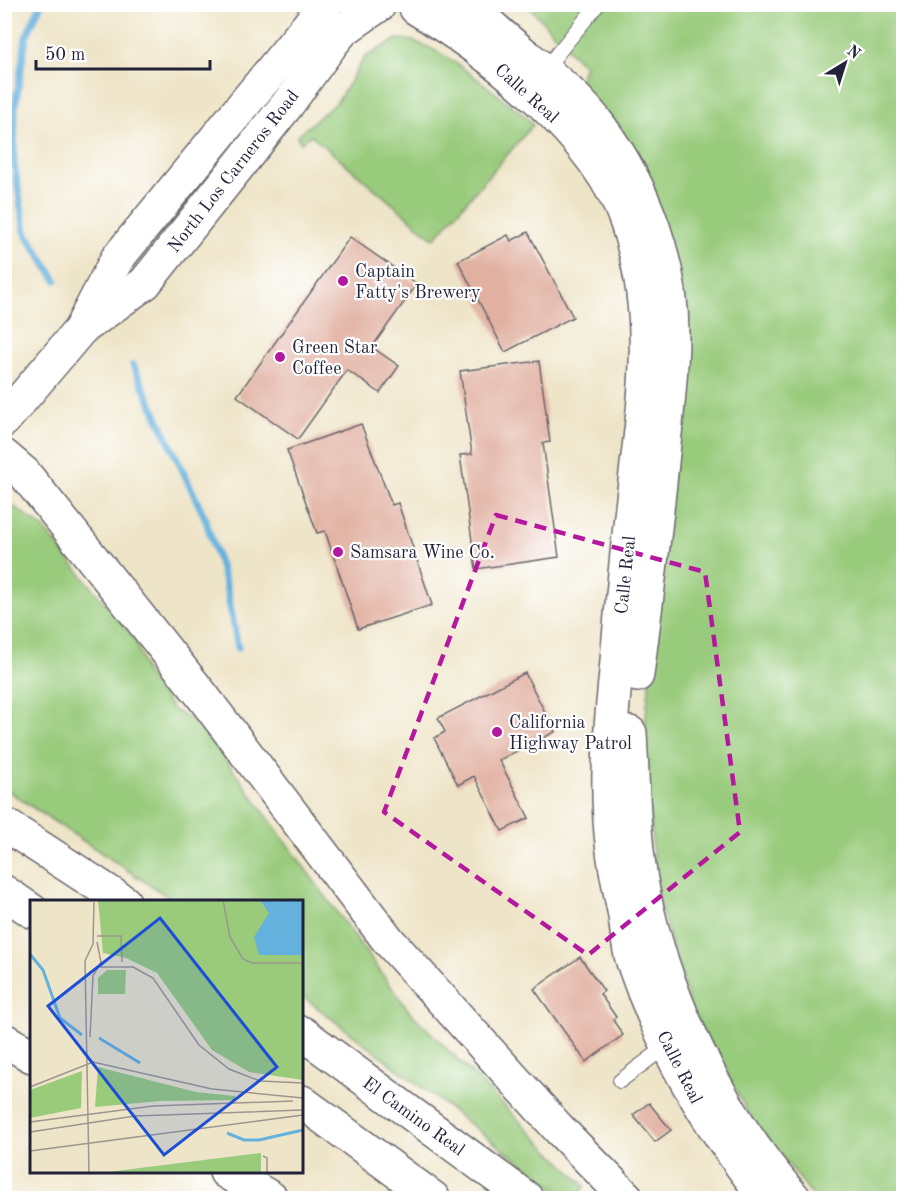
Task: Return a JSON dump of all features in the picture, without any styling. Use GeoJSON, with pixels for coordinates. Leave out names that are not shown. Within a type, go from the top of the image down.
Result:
{"type":"FeatureCollection","features":[{"type":"Feature","properties":{"kind":"main road","name":"North Los Carneros Road"},"geometry":{"type":"LineString","coordinates":[[4,420],[80,330],[117,259],[326,4]]}},
{"type":"Feature","properties":{"kind":"main road","name":"Calle Real"},"geometry":{"type":"LineString","coordinates":[[469,4],[543,70],[601,127],[622,159],[649,217],[665,274],[672,335],[669,381],[656,524],[630,729],[643,889],[657,949],[707,1070],[746,1133],[794,1198]]}},
{"type":"Feature","properties":{"kind":"main road","name":"North Los Carneros Road"},"geometry":{"type":"LineString","coordinates":[[80,330],[145,283],[287,105],[343,30],[378,5],[397,10],[419,6]]}},
{"type":"Feature","properties":{"kind":"main road","name":"Calle Real"},"geometry":{"type":"LineString","coordinates":[[419,6],[531,93],[581,143],[602,172],[629,231],[648,332],[647,375],[611,728],[610,799],[613,849],[632,959],[668,1045],[686,1085],[720,1138],[766,1198]]}},
{"type":"Feature","properties":{"kind":"main road"},"geometry":{"type":"LineString","coordinates":[[4,456],[24,473],[201,694],[388,940],[559,1129],[627,1198]]}},
{"type":"Feature","properties":{"kind":"main road"},"geometry":{"type":"LineString","coordinates":[[4,824],[121,900]]}},
{"type":"Feature","properties":{"kind":"main road"},"geometry":{"type":"LineString","coordinates":[[4,892],[30,909]]}},
{"type":"Feature","properties":{"kind":"main road","name":"El Camino Real"},"geometry":{"type":"LineString","coordinates":[[303,1034],[526,1198]]}},
{"type":"Feature","properties":{"kind":"main road"},"geometry":{"type":"LineString","coordinates":[[4,1040],[30,1055]]}},
{"type":"Feature","properties":{"kind":"main road"},"geometry":{"type":"LineString","coordinates":[[303,1103],[433,1198]]}},
{"type":"Feature","properties":{"kind":"main road"},"geometry":{"type":"LineString","coordinates":[[228,1173],[272,1198]]}},
{"type":"Feature","properties":{"kind":"lane"},"geometry":{"type":"LineString","coordinates":[[543,70],[598,4]]}},
{"type":"Feature","properties":{"kind":"lane"},"geometry":{"type":"LineString","coordinates":[[620,1081],[668,1045]]}},
{"type":"Feature","properties":{"kind":"highlighted area"},"geometry":{"type":"Polygon","coordinates":[[[496,515],[705,572],[740,832],[588,955],[384,812],[496,515]]]}},
{"type":"Feature","properties":{"kind":"green space"},"geometry":{"type":"Polygon","coordinates":[[[527,5],[903,5],[903,1198],[815,1198],[751,1118],[691,1010],[656,892],[644,735],[684,358],[579,81],[585,66],[527,5]]]}},
{"type":"Feature","properties":{"kind":"green space"},"geometry":{"type":"Polygon","coordinates":[[[397,39],[413,41],[446,57],[523,114],[533,125],[434,239],[311,135],[301,143],[297,136],[337,102],[365,57],[397,39]]]}},
{"type":"Feature","properties":{"kind":"green space"},"geometry":{"type":"Polygon","coordinates":[[[4,499],[44,529],[136,641],[145,672],[173,710],[192,720],[204,730],[409,1011],[585,1186],[576,1198],[567,1198],[303,997],[303,900],[172,900],[5,789],[4,499]]]}},
{"type":"Feature","properties":{"kind":"building"},"geometry":{"type":"Polygon","coordinates":[[[528,232],[573,317],[505,352],[458,261],[508,235],[511,241],[528,232]]]}},
{"type":"Feature","properties":{"kind":"building"},"geometry":{"type":"Polygon","coordinates":[[[350,237],[417,284],[372,347],[399,366],[380,393],[347,370],[298,439],[237,396],[350,237]]]}},
{"type":"Feature","properties":{"kind":"building"},"geometry":{"type":"Polygon","coordinates":[[[539,361],[550,442],[543,443],[559,557],[476,569],[460,455],[472,454],[460,371],[539,361]]]}},
{"type":"Feature","properties":{"kind":"building"},"geometry":{"type":"Polygon","coordinates":[[[361,424],[392,505],[398,503],[432,605],[358,629],[325,531],[317,533],[287,450],[361,424]]]}},
{"type":"Feature","properties":{"kind":"building"},"geometry":{"type":"Polygon","coordinates":[[[525,673],[555,732],[499,760],[529,818],[502,831],[474,776],[458,785],[434,738],[445,732],[438,718],[525,673]]]}},
{"type":"Feature","properties":{"kind":"building"},"geometry":{"type":"Polygon","coordinates":[[[580,957],[604,991],[600,994],[616,1017],[613,1020],[623,1035],[586,1062],[534,989],[580,957]]]}},
{"type":"Feature","properties":{"kind":"building"},"geometry":{"type":"Polygon","coordinates":[[[649,1103],[671,1130],[655,1142],[633,1115],[649,1103]]]}},
{"type":"Feature","properties":{"kind":"waterway"},"geometry":{"type":"LineString","coordinates":[[41,4],[26,37],[15,107],[14,163],[25,232],[56,280]]}},
{"type":"Feature","properties":{"kind":"waterway"},"geometry":{"type":"LineString","coordinates":[[133,365],[205,518],[226,585],[238,648]]}},
{"type":"Feature","properties":{"kind":"place","name":"Captain Fatty's Brewery"},"geometry":{"type":"Point","coordinates":[343,281]}},
{"type":"Feature","properties":{"kind":"place","name":"Green Star Coffee"},"geometry":{"type":"Point","coordinates":[280,357]}},
{"type":"Feature","properties":{"kind":"place","name":"Samsara Wine Co."},"geometry":{"type":"Point","coordinates":[338,552]}},
{"type":"Feature","properties":{"kind":"place","name":"California Highway Patrol"},"geometry":{"type":"Point","coordinates":[497,732]}}]}
